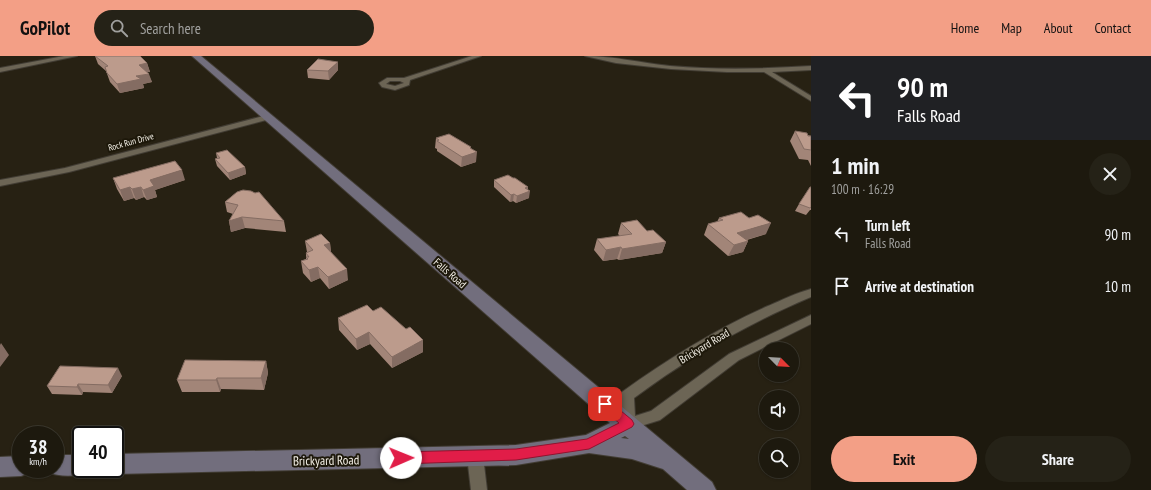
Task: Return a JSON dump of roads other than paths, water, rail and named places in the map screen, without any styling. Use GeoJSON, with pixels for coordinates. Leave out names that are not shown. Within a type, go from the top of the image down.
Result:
{"type":"FeatureCollection","features":[{"type":"Feature","properties":{"kind":"main road","name":"Falls Road"},"geometry":{"type":"LineString","coordinates":[[196,56],[704,490]]}},
{"type":"Feature","properties":{"kind":"main road","name":"Brickyard Road"},"geometry":{"type":"LineString","coordinates":[[124,464],[516,455],[589,444],[628,424]]}},
{"type":"Feature","properties":{"kind":"main road"},"geometry":{"type":"LineString","coordinates":[[589,444],[632,449],[672,463]]}},
{"type":"Feature","properties":{"kind":"main road"},"geometry":{"type":"LineString","coordinates":[[0,467],[12,466]]}},
{"type":"Feature","properties":{"kind":"street"},"geometry":{"type":"LineString","coordinates":[[0,70],[74,56]]}},
{"type":"Feature","properties":{"kind":"street"},"geometry":{"type":"LineString","coordinates":[[404,80],[478,56]]}},
{"type":"Feature","properties":{"kind":"street"},"geometry":{"type":"LineString","coordinates":[[588,56],[636,64],[696,70],[766,71],[811,68]]}},
{"type":"Feature","properties":{"kind":"street"},"geometry":{"type":"LineString","coordinates":[[766,71],[811,99]]}},
{"type":"Feature","properties":{"kind":"street","name":"Rock Run Drive"},"geometry":{"type":"LineString","coordinates":[[0,183],[66,170],[267,117]]}},
{"type":"Feature","properties":{"kind":"street","name":"Brickyard Road"},"geometry":{"type":"LineString","coordinates":[[811,293],[779,305],[710,341],[647,381],[628,396],[628,424],[655,416],[734,357],[811,319]]}},
{"type":"Feature","properties":{"kind":"street"},"geometry":{"type":"LineString","coordinates":[[475,456],[479,490]]}}]}
